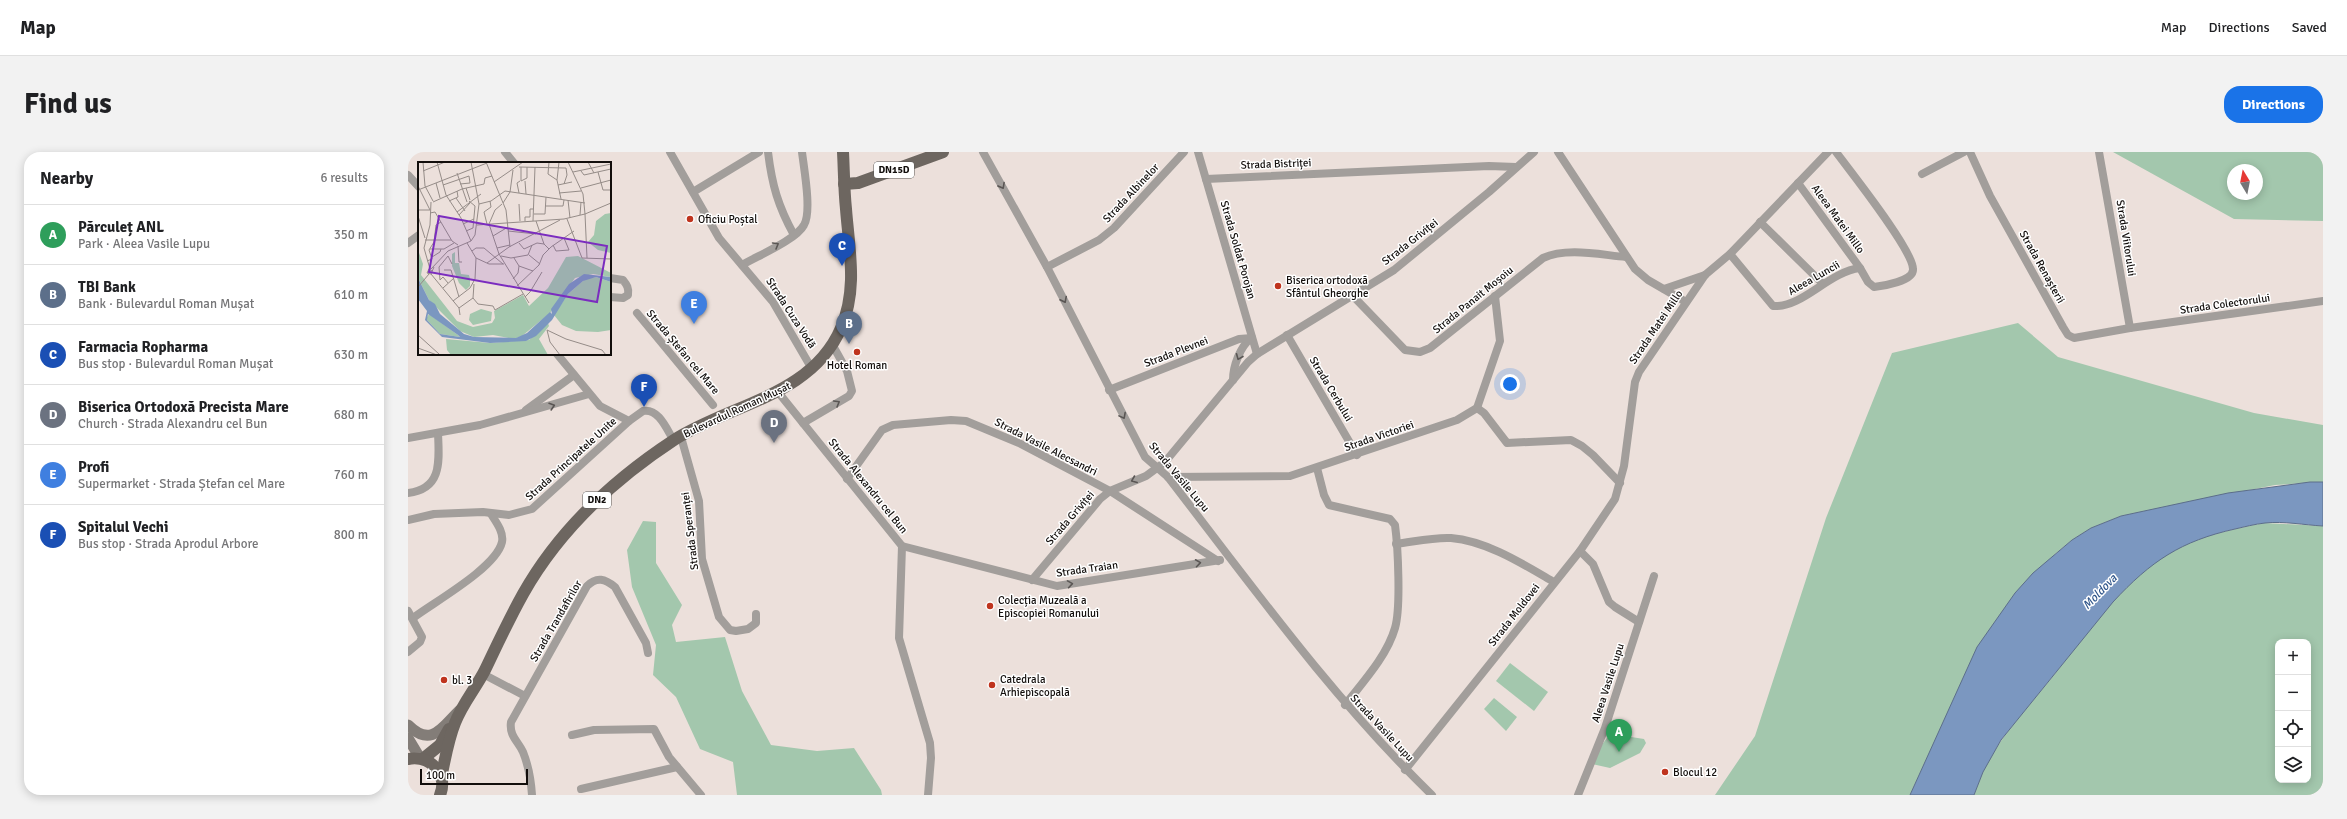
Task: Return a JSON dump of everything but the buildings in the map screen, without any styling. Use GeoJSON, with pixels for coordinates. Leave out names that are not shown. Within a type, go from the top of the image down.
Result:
{"type":"FeatureCollection","features":[{"type":"Feature","properties":{"kind":"main road","name":"Bulevardul Roman Mușat"},"geometry":{"type":"LineString","coordinates":[[441,785],[454,724],[483,674],[523,594],[560,541],[613,485],[677,439],[722,415],[778,392],[795,382],[812,369],[841,330],[851,295],[852,265],[844,184],[843,152]]}},
{"type":"Feature","properties":{"kind":"main road","name":"DN15D"},"geometry":{"type":"LineString","coordinates":[[844,184],[858,183],[943,152]]}},
{"type":"Feature","properties":{"kind":"main road","name":"Bulevardul Roman Mușat"},"geometry":{"type":"LineString","coordinates":[[417,758],[440,746],[447,731],[454,724]]}},
{"type":"Feature","properties":{"kind":"main road"},"geometry":{"type":"LineString","coordinates":[[417,758],[436,768],[441,785]]}},
{"type":"Feature","properties":{"kind":"street"},"geometry":{"type":"LineString","coordinates":[[505,152],[513,162]]}},
{"type":"Feature","properties":{"kind":"street","name":"Strada Cuza Vodă"},"geometry":{"type":"LineString","coordinates":[[670,152],[719,238],[773,302],[812,369]]}},
{"type":"Feature","properties":{"kind":"street"},"geometry":{"type":"LineString","coordinates":[[692,192],[759,152]]}},
{"type":"Feature","properties":{"kind":"street"},"geometry":{"type":"LineString","coordinates":[[768,152],[772,181],[777,201],[794,235]]}},
{"type":"Feature","properties":{"kind":"street"},"geometry":{"type":"LineString","coordinates":[[742,265],[794,235],[804,226],[806,219],[802,152]]}},
{"type":"Feature","properties":{"kind":"street","name":"Strada Vasile Lupu"},"geometry":{"type":"LineString","coordinates":[[983,152],[1047,267],[1109,390],[1145,457],[1168,478],[1346,705],[1406,770],[1432,795]]}},
{"type":"Feature","properties":{"kind":"street","name":"Strada Albinelor"},"geometry":{"type":"LineString","coordinates":[[1047,267],[1099,240],[1114,228],[1184,152]]}},
{"type":"Feature","properties":{"kind":"street","name":"Strada Soldat Porojan"},"geometry":{"type":"LineString","coordinates":[[1198,152],[1257,354]]}},
{"type":"Feature","properties":{"kind":"street","name":"Strada Griviței"},"geometry":{"type":"LineString","coordinates":[[1032,580],[1100,499],[1110,491],[1157,469],[1257,354],[1353,296],[1423,247],[1534,152]]}},
{"type":"Feature","properties":{"kind":"street"},"geometry":{"type":"LineString","coordinates":[[1558,152],[1626,257],[1641,274],[1686,302]]}},
{"type":"Feature","properties":{"kind":"street","name":"Strada Matei Millo"},"geometry":{"type":"LineString","coordinates":[[1624,466],[1635,382],[1639,372],[1705,275],[1730,254],[1828,152]]}},
{"type":"Feature","properties":{"kind":"street"},"geometry":{"type":"LineString","coordinates":[[1836,152],[1890,225],[1913,269],[1912,274],[1903,280],[1874,287],[1868,282],[1860,268]]}},
{"type":"Feature","properties":{"kind":"street"},"geometry":{"type":"LineString","coordinates":[[1922,174],[1964,152]]}},
{"type":"Feature","properties":{"kind":"street","name":"Strada Renașterii"},"geometry":{"type":"LineString","coordinates":[[1970,152],[1990,196],[2068,335],[2080,338],[2130,328]]}},
{"type":"Feature","properties":{"kind":"street","name":"Strada Viitorului"},"geometry":{"type":"LineString","coordinates":[[2099,152],[2130,328]]}},
{"type":"Feature","properties":{"kind":"street","name":"Strada Bistriței"},"geometry":{"type":"LineString","coordinates":[[1206,180],[1489,166],[1516,167]]}},
{"type":"Feature","properties":{"kind":"street"},"geometry":{"type":"LineString","coordinates":[[408,175],[418,186]]}},
{"type":"Feature","properties":{"kind":"street","name":"Aleea Matei Millo"},"geometry":{"type":"LineString","coordinates":[[1798,183],[1860,268]]}},
{"type":"Feature","properties":{"kind":"street"},"geometry":{"type":"LineString","coordinates":[[1760,222],[1822,283]]}},
{"type":"Feature","properties":{"kind":"street"},"geometry":{"type":"LineString","coordinates":[[408,243],[418,236]]}},
{"type":"Feature","properties":{"kind":"street","name":"Strada Panait Moșoiu"},"geometry":{"type":"LineString","coordinates":[[1353,296],[1405,350],[1420,352],[1430,348],[1537,262],[1550,255],[1567,253],[1626,257]]}},
{"type":"Feature","properties":{"kind":"street","name":"Aleea Luncii"},"geometry":{"type":"LineString","coordinates":[[1730,254],[1773,306],[1790,304],[1822,283],[1846,271],[1860,268]]}},
{"type":"Feature","properties":{"kind":"street","name":"Strada Matei Millo"},"geometry":{"type":"LineString","coordinates":[[1664,289],[1705,275]]}},
{"type":"Feature","properties":{"kind":"street"},"geometry":{"type":"LineString","coordinates":[[611,278],[623,280],[629,287],[629,290],[628,295],[623,298],[611,297]]}},
{"type":"Feature","properties":{"kind":"street"},"geometry":{"type":"LineString","coordinates":[[1496,296],[1500,341],[1477,408],[1484,413],[1507,444],[1571,440],[1582,446],[1593,455],[1620,483]]}},
{"type":"Feature","properties":{"kind":"street","name":"Strada Colectorului"},"geometry":{"type":"LineString","coordinates":[[2130,328],[2323,301]]}},
{"type":"Feature","properties":{"kind":"street","name":"Strada Ștefan cel Mare"},"geometry":{"type":"LineString","coordinates":[[637,313],[713,405]]}},
{"type":"Feature","properties":{"kind":"street","name":"Strada Cerbului"},"geometry":{"type":"LineString","coordinates":[[1287,335],[1357,455]]}},
{"type":"Feature","properties":{"kind":"street","name":"Strada Griviței"},"geometry":{"type":"LineString","coordinates":[[1233,380],[1233,372],[1245,344],[1252,338]]}},
{"type":"Feature","properties":{"kind":"street","name":"Strada Plevnei"},"geometry":{"type":"LineString","coordinates":[[1109,390],[1239,339],[1252,338]]}},
{"type":"Feature","properties":{"kind":"street"},"geometry":{"type":"LineString","coordinates":[[803,423],[849,396],[852,390],[847,371],[832,344]]}},
{"type":"Feature","properties":{"kind":"street"},"geometry":{"type":"LineString","coordinates":[[558,355],[600,406],[629,421]]}},
{"type":"Feature","properties":{"kind":"street"},"geometry":{"type":"LineString","coordinates":[[515,417],[535,405],[574,375]]}},
{"type":"Feature","properties":{"kind":"street","name":"Strada Alexandru cel Bun"},"geometry":{"type":"LineString","coordinates":[[778,392],[902,546],[899,638],[927,730],[931,758],[928,795]]}},
{"type":"Feature","properties":{"kind":"street"},"geometry":{"type":"LineString","coordinates":[[408,438],[515,417],[590,394]]}},
{"type":"Feature","properties":{"kind":"street","name":"Strada Victoriei"},"geometry":{"type":"LineString","coordinates":[[1168,478],[1274,478],[1290,476],[1357,455],[1457,420],[1477,408]]}},
{"type":"Feature","properties":{"kind":"street","name":"Strada Principatele Unite"},"geometry":{"type":"LineString","coordinates":[[408,520],[434,514],[474,512],[515,515],[532,509],[629,421],[643,411],[653,412],[677,439]]}},
{"type":"Feature","properties":{"kind":"street","name":"Strada Vasile Alecsandri"},"geometry":{"type":"LineString","coordinates":[[847,479],[882,430],[893,425],[951,420],[966,421],[1019,443],[1110,491],[1218,561]]}},
{"type":"Feature","properties":{"kind":"street"},"geometry":{"type":"LineString","coordinates":[[408,493],[429,486],[433,480],[439,465],[438,433]]}},
{"type":"Feature","properties":{"kind":"street","name":"Strada Speranței"},"geometry":{"type":"LineString","coordinates":[[677,439],[699,501],[702,559],[719,617],[730,630],[736,631],[748,629],[756,623],[756,614]]}},
{"type":"Feature","properties":{"kind":"street","name":"Strada Moldovei"},"geometry":{"type":"LineString","coordinates":[[1406,770],[1580,551],[1615,499],[1624,466]]}},
{"type":"Feature","properties":{"kind":"street"},"geometry":{"type":"LineString","coordinates":[[1317,468],[1324,496],[1328,505],[1390,519],[1395,524],[1397,609],[1395,629],[1370,672],[1346,705]]}},
{"type":"Feature","properties":{"kind":"street"},"geometry":{"type":"LineString","coordinates":[[408,652],[415,648],[422,636],[410,614],[477,574],[497,553],[502,542],[500,529],[491,514]]}},
{"type":"Feature","properties":{"kind":"street"},"geometry":{"type":"LineString","coordinates":[[1396,544],[1439,538],[1460,539],[1499,553],[1554,582]]}},
{"type":"Feature","properties":{"kind":"street","name":"Strada Traian"},"geometry":{"type":"LineString","coordinates":[[902,546],[1057,586],[1230,559]]}},
{"type":"Feature","properties":{"kind":"street"},"geometry":{"type":"LineString","coordinates":[[1580,551],[1594,564],[1614,608],[1639,622]]}},
{"type":"Feature","properties":{"kind":"street","name":"Aleea Vasile Lupu"},"geometry":{"type":"LineString","coordinates":[[1578,795],[1605,728],[1654,576]]}},
{"type":"Feature","properties":{"kind":"street","name":"Strada Trandafirilor"},"geometry":{"type":"LineString","coordinates":[[525,696],[587,586],[593,581],[599,579],[607,580],[615,587],[646,643],[648,653]]}},
{"type":"Feature","properties":{"kind":"street"},"geometry":{"type":"LineString","coordinates":[[483,674],[525,696],[511,722],[510,728],[512,735],[522,750],[529,769],[532,795]]}},
{"type":"Feature","properties":{"kind":"street"},"geometry":{"type":"LineString","coordinates":[[408,725],[419,734],[426,736],[433,734],[441,731],[462,708]]}},
{"type":"Feature","properties":{"kind":"street"},"geometry":{"type":"LineString","coordinates":[[572,735],[594,730],[654,729],[669,757],[701,795]]}},
{"type":"Feature","properties":{"kind":"street"},"geometry":{"type":"LineString","coordinates":[[408,738],[417,758]]}},
{"type":"Feature","properties":{"kind":"street"},"geometry":{"type":"LineString","coordinates":[[581,789],[677,767]]}},
{"type":"Feature","properties":{"kind":"street"},"geometry":{"type":"LineString","coordinates":[[930,783],[936,795]]}},
{"type":"Feature","properties":{"kind":"street"},"geometry":{"type":"LineString","coordinates":[[441,785],[449,795]]}},
{"type":"Feature","properties":{"kind":"green space"},"geometry":{"type":"Polygon","coordinates":[[[2113,152],[2323,152],[2323,221],[2234,219],[2113,152]]]}},
{"type":"Feature","properties":{"kind":"green space"},"geometry":{"type":"Polygon","coordinates":[[[2018,323],[2058,357],[2254,413],[2323,425],[2323,482],[2275,485],[2121,516],[2091,528],[2072,540],[2055,554],[1927,759],[1910,795],[1715,795],[1755,736],[1826,518],[1892,353],[2018,323]]]}},
{"type":"Feature","properties":{"kind":"green space"},"geometry":{"type":"Polygon","coordinates":[[[643,521],[656,522],[656,563],[682,605],[672,625],[676,642],[725,637],[742,691],[771,745],[817,751],[854,748],[881,790],[882,795],[737,795],[733,762],[700,749],[676,697],[653,675],[656,645],[632,587],[627,550],[643,521]]]}},
{"type":"Feature","properties":{"kind":"green space"},"geometry":{"type":"Polygon","coordinates":[[[2264,523],[2323,526],[2323,795],[1974,795],[1988,762],[2008,731],[2119,594],[2134,579],[2167,554],[2202,538],[2264,523]]]}},
{"type":"Feature","properties":{"kind":"green space"},"geometry":{"type":"Polygon","coordinates":[[[1510,663],[1548,692],[1534,711],[1496,681],[1510,663]]]}},
{"type":"Feature","properties":{"kind":"green space"},"geometry":{"type":"Polygon","coordinates":[[[1494,698],[1517,717],[1506,731],[1484,709],[1494,698]]]}},
{"type":"Feature","properties":{"kind":"green space"},"geometry":{"type":"Polygon","coordinates":[[[1625,736],[1644,739],[1646,743],[1640,753],[1610,768],[1592,764],[1597,751],[1607,738],[1625,736]]]}},
{"type":"Feature","properties":{"kind":"water","name":"Moldova"},"geometry":{"type":"Polygon","coordinates":[[[2310,482],[2323,482],[2323,526],[2279,522],[2257,524],[2198,540],[2154,564],[2140,575],[2113,602],[2001,740],[1983,772],[1974,795],[1910,795],[1977,647],[2015,593],[2033,573],[2072,540],[2091,528],[2121,516],[2228,493],[2310,482]]]}},
{"type":"Feature","properties":{"kind":"place","name":"Oficiu Poștal"},"geometry":{"type":"Point","coordinates":[690,219]}},
{"type":"Feature","properties":{"kind":"place","name":"Farmacia Ropharma"},"geometry":{"type":"Point","coordinates":[842,266]}},
{"type":"Feature","properties":{"kind":"place","name":"Biserica ortodoxă Sfântul Gheorghe"},"geometry":{"type":"Point","coordinates":[1278,286]}},
{"type":"Feature","properties":{"kind":"place","name":"Profi"},"geometry":{"type":"Point","coordinates":[694,324]}},
{"type":"Feature","properties":{"kind":"place","name":"TBI Bank"},"geometry":{"type":"Point","coordinates":[849,344]}},
{"type":"Feature","properties":{"kind":"place","name":"Hotel Roman"},"geometry":{"type":"Point","coordinates":[857,352]}},
{"type":"Feature","properties":{"kind":"place","name":"Spitalul Vechi"},"geometry":{"type":"Point","coordinates":[644,407]}},
{"type":"Feature","properties":{"kind":"place","name":"Biserica Ortodoxă Precista Mare"},"geometry":{"type":"Point","coordinates":[774,443]}},
{"type":"Feature","properties":{"kind":"place","name":"Colecția Muzeală a Episcopiei Romanului"},"geometry":{"type":"Point","coordinates":[990,606]}},
{"type":"Feature","properties":{"kind":"place","name":"bl. 3"},"geometry":{"type":"Point","coordinates":[444,680]}},
{"type":"Feature","properties":{"kind":"place","name":"Catedrala Arhiepiscopală"},"geometry":{"type":"Point","coordinates":[992,685]}},
{"type":"Feature","properties":{"kind":"place","name":"Părculeț ANL"},"geometry":{"type":"Point","coordinates":[1619,752]}},
{"type":"Feature","properties":{"kind":"place","name":"Blocul 12"},"geometry":{"type":"Point","coordinates":[1665,772]}}]}
